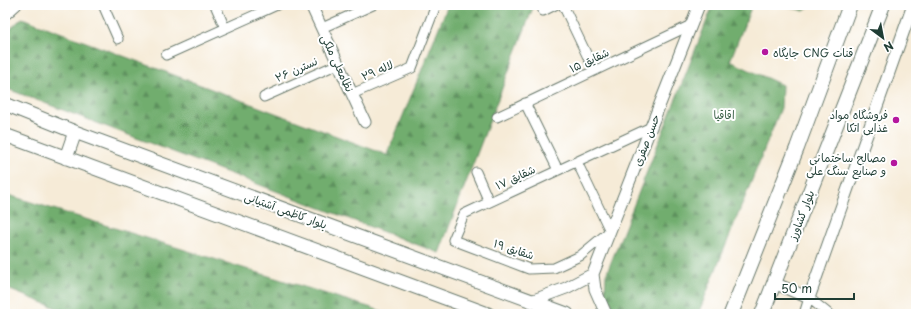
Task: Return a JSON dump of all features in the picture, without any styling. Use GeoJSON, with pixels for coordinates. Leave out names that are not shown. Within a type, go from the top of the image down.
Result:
{"type":"FeatureCollection","features":[{"type":"Feature","properties":{"kind":"main road"},"geometry":{"type":"LineString","coordinates":[[731,314],[850,5]]}},
{"type":"Feature","properties":{"kind":"main road","name":"بلوار کشاورز"},"geometry":{"type":"LineString","coordinates":[[762,314],[883,5]]}},
{"type":"Feature","properties":{"kind":"main road","name":"بلوار کاظمی آشتیانی"},"geometry":{"type":"LineString","coordinates":[[5,104],[75,132],[567,314]]}},
{"type":"Feature","properties":{"kind":"main road"},"geometry":{"type":"LineString","coordinates":[[66,158],[75,132]]}},
{"type":"Feature","properties":{"kind":"main road"},"geometry":{"type":"LineString","coordinates":[[5,135],[488,314]]}},
{"type":"Feature","properties":{"kind":"street"},"geometry":{"type":"LineString","coordinates":[[6,14],[17,5]]}},
{"type":"Feature","properties":{"kind":"street"},"geometry":{"type":"LineString","coordinates":[[103,5],[118,39]]}},
{"type":"Feature","properties":{"kind":"street"},"geometry":{"type":"LineString","coordinates":[[215,5],[225,28]]}},
{"type":"Feature","properties":{"kind":"street"},"geometry":{"type":"LineString","coordinates":[[166,55],[277,5]]}},
{"type":"Feature","properties":{"kind":"street","name":"نظامعلی ملکی"},"geometry":{"type":"LineString","coordinates":[[311,5],[364,122]]}},
{"type":"Feature","properties":{"kind":"street"},"geometry":{"type":"LineString","coordinates":[[322,28],[373,5]]}},
{"type":"Feature","properties":{"kind":"street","name":"لاله ۲۹"},"geometry":{"type":"LineString","coordinates":[[352,94],[412,68],[436,5]]}},
{"type":"Feature","properties":{"kind":"street"},"geometry":{"type":"LineString","coordinates":[[543,11],[556,5]]}},
{"type":"Feature","properties":{"kind":"street"},"geometry":{"type":"LineString","coordinates":[[563,5],[594,70]]}},
{"type":"Feature","properties":{"kind":"street","name":"حسن صفری"},"geometry":{"type":"LineString","coordinates":[[593,274],[699,5]]}},
{"type":"Feature","properties":{"kind":"street"},"geometry":{"type":"LineString","coordinates":[[804,314],[913,5]]}},
{"type":"Feature","properties":{"kind":"street","name":"شقایق ۱۵"},"geometry":{"type":"LineString","coordinates":[[497,117],[691,25]]}},
{"type":"Feature","properties":{"kind":"street","name":"نسترن ۲۶"},"geometry":{"type":"LineString","coordinates":[[264,97],[338,64]]}},
{"type":"Feature","properties":{"kind":"street"},"geometry":{"type":"LineString","coordinates":[[525,104],[558,170]]}},
{"type":"Feature","properties":{"kind":"street","name":"شقایق ۱۷"},"geometry":{"type":"LineString","coordinates":[[464,214],[651,127]]}},
{"type":"Feature","properties":{"kind":"street"},"geometry":{"type":"LineString","coordinates":[[577,162],[610,231]]}},
{"type":"Feature","properties":{"kind":"street"},"geometry":{"type":"LineString","coordinates":[[476,172],[490,202]]}},
{"type":"Feature","properties":{"kind":"street","name":"شقایق ۱۹"},"geometry":{"type":"LineString","coordinates":[[464,214],[453,240],[529,268],[554,268],[580,256],[610,231]]}},
{"type":"Feature","properties":{"kind":"street"},"geometry":{"type":"LineString","coordinates":[[531,301],[566,288],[593,274],[595,289],[606,314]]}},
{"type":"Feature","properties":{"kind":"street"},"geometry":{"type":"LineString","coordinates":[[774,283],[809,298],[829,314]]}},
{"type":"Feature","properties":{"kind":"green space"},"geometry":{"type":"Polygon","coordinates":[[[448,5],[534,5],[439,253],[5,88],[5,34],[22,18],[387,155],[448,5]]]}},
{"type":"Feature","properties":{"kind":"green space","name":"اقاقیا"},"geometry":{"type":"Polygon","coordinates":[[[713,5],[752,5],[730,61],[782,85],[781,108],[698,314],[617,314],[605,292],[606,275],[713,5]]]}},
{"type":"Feature","properties":{"kind":"green space"},"geometry":{"type":"Polygon","coordinates":[[[782,5],[812,5],[804,11],[782,5]]]}},
{"type":"Feature","properties":{"kind":"green space"},"geometry":{"type":"Polygon","coordinates":[[[5,194],[391,314],[72,314],[5,288],[5,194]]]}},
{"type":"Feature","properties":{"kind":"place","name":"جایگاه CNG قنات"},"geometry":{"type":"Point","coordinates":[765,52]}},
{"type":"Feature","properties":{"kind":"place","name":"فروشگاه مواد غذایی اتکا"},"geometry":{"type":"Point","coordinates":[896,120]}},
{"type":"Feature","properties":{"kind":"place","name":"مصالح ساختمانی و صنایع سنگ علی"},"geometry":{"type":"Point","coordinates":[894,163]}}]}
